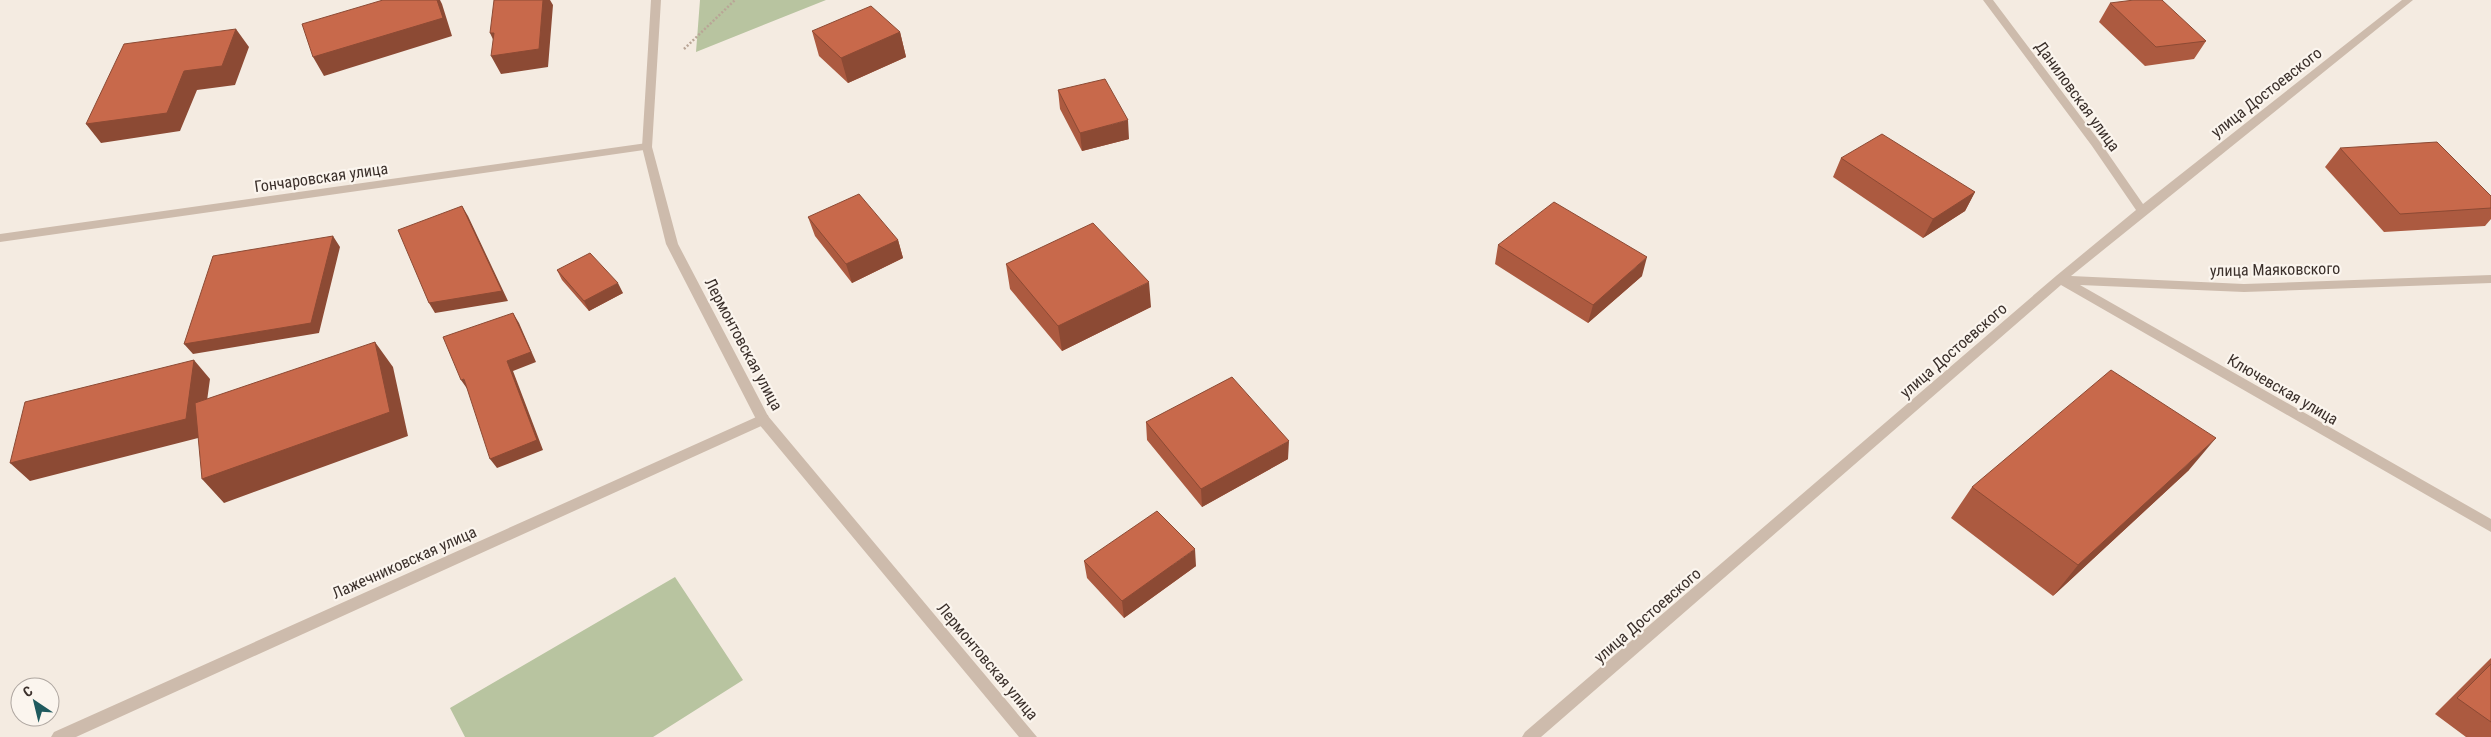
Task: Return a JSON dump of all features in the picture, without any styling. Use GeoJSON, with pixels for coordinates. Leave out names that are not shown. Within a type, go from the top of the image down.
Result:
{"type":"FeatureCollection","features":[{"type":"Feature","properties":{"kind":"street","name":"Лермонтовская улица"},"geometry":{"type":"LineString","coordinates":[[656,0],[647,147],[672,244],[763,419],[1029,737]]}},
{"type":"Feature","properties":{"kind":"street","name":"Даниловская улица"},"geometry":{"type":"LineString","coordinates":[[1988,0],[2096,144],[2142,211]]}},
{"type":"Feature","properties":{"kind":"street","name":"улица Достоевского"},"geometry":{"type":"LineString","coordinates":[[1530,737],[2142,211],[2408,0]]}},
{"type":"Feature","properties":{"kind":"street","name":"Гончаровская улица"},"geometry":{"type":"LineString","coordinates":[[0,238],[647,147]]}},
{"type":"Feature","properties":{"kind":"street","name":"улица Маяковского"},"geometry":{"type":"LineString","coordinates":[[2060,280],[2244,288],[2491,279]]}},
{"type":"Feature","properties":{"kind":"street","name":"Ключевская улица"},"geometry":{"type":"LineString","coordinates":[[2060,280],[2491,526]]}},
{"type":"Feature","properties":{"kind":"street","name":"Лажечниковская улица"},"geometry":{"type":"LineString","coordinates":[[59,737],[763,419]]}},
{"type":"Feature","properties":{"kind":"path"},"geometry":{"type":"LineString","coordinates":[[651,81],[734,0]]}},
{"type":"Feature","properties":{"kind":"green space"},"geometry":{"type":"Polygon","coordinates":[[[700,0],[826,0],[696,52],[700,0]]]}},
{"type":"Feature","properties":{"kind":"green space"},"geometry":{"type":"Polygon","coordinates":[[[675,577],[743,680],[653,737],[465,737],[450,708],[675,577]]]}},
{"type":"Feature","properties":{"kind":"building"},"geometry":{"type":"Polygon","coordinates":[[[383,0],[437,0],[443,18],[313,57],[302,24],[383,0]]]}},
{"type":"Feature","properties":{"kind":"building"},"geometry":{"type":"Polygon","coordinates":[[[494,0],[543,0],[539,49],[491,56],[494,33],[490,33],[494,0]]]}},
{"type":"Feature","properties":{"kind":"building"},"geometry":{"type":"Polygon","coordinates":[[[2134,0],[2162,0],[2206,41],[2156,47],[2110,3],[2134,0]]]}},
{"type":"Feature","properties":{"kind":"building"},"geometry":{"type":"Polygon","coordinates":[[[871,6],[900,32],[841,58],[812,31],[871,6]]]}},
{"type":"Feature","properties":{"kind":"building"},"geometry":{"type":"Polygon","coordinates":[[[236,29],[222,66],[184,71],[167,113],[86,124],[124,44],[236,29]]]}},
{"type":"Feature","properties":{"kind":"building"},"geometry":{"type":"Polygon","coordinates":[[[1105,79],[1128,120],[1080,133],[1058,90],[1105,79]]]}},
{"type":"Feature","properties":{"kind":"building"},"geometry":{"type":"Polygon","coordinates":[[[1882,134],[1975,192],[1933,219],[1841,158],[1882,134]]]}},
{"type":"Feature","properties":{"kind":"building"},"geometry":{"type":"Polygon","coordinates":[[[2437,142],[2491,196],[2491,208],[2400,214],[2340,148],[2437,142]]]}},
{"type":"Feature","properties":{"kind":"building"},"geometry":{"type":"Polygon","coordinates":[[[859,194],[898,240],[846,264],[808,217],[859,194]]]}},
{"type":"Feature","properties":{"kind":"building"},"geometry":{"type":"Polygon","coordinates":[[[1554,202],[1647,257],[1593,305],[1498,245],[1554,202]]]}},
{"type":"Feature","properties":{"kind":"building"},"geometry":{"type":"Polygon","coordinates":[[[462,206],[502,291],[429,303],[398,230],[462,206]]]}},
{"type":"Feature","properties":{"kind":"building"},"geometry":{"type":"Polygon","coordinates":[[[1093,223],[1149,282],[1058,326],[1006,264],[1093,223]]]}},
{"type":"Feature","properties":{"kind":"building"},"geometry":{"type":"Polygon","coordinates":[[[333,236],[311,323],[184,344],[213,256],[333,236]]]}},
{"type":"Feature","properties":{"kind":"building"},"geometry":{"type":"Polygon","coordinates":[[[590,253],[618,283],[584,301],[557,270],[590,253]]]}},
{"type":"Feature","properties":{"kind":"building"},"geometry":{"type":"Polygon","coordinates":[[[513,313],[531,352],[507,361],[537,440],[490,459],[464,379],[461,380],[443,337],[513,313]]]}},
{"type":"Feature","properties":{"kind":"building"},"geometry":{"type":"Polygon","coordinates":[[[375,342],[390,412],[202,479],[195,403],[375,342]]]}},
{"type":"Feature","properties":{"kind":"building"},"geometry":{"type":"Polygon","coordinates":[[[194,360],[186,419],[10,463],[25,402],[194,360]]]}},
{"type":"Feature","properties":{"kind":"building"},"geometry":{"type":"Polygon","coordinates":[[[2111,370],[2216,438],[2078,565],[1972,487],[2111,370]]]}},
{"type":"Feature","properties":{"kind":"building"},"geometry":{"type":"Polygon","coordinates":[[[1232,377],[1289,441],[1201,489],[1146,422],[1232,377]]]}},
{"type":"Feature","properties":{"kind":"building"},"geometry":{"type":"Polygon","coordinates":[[[1157,511],[1195,549],[1122,601],[1084,561],[1157,511]]]}},
{"type":"Feature","properties":{"kind":"building"},"geometry":{"type":"Polygon","coordinates":[[[2491,664],[2491,722],[2457,698],[2491,664]]]}}]}
